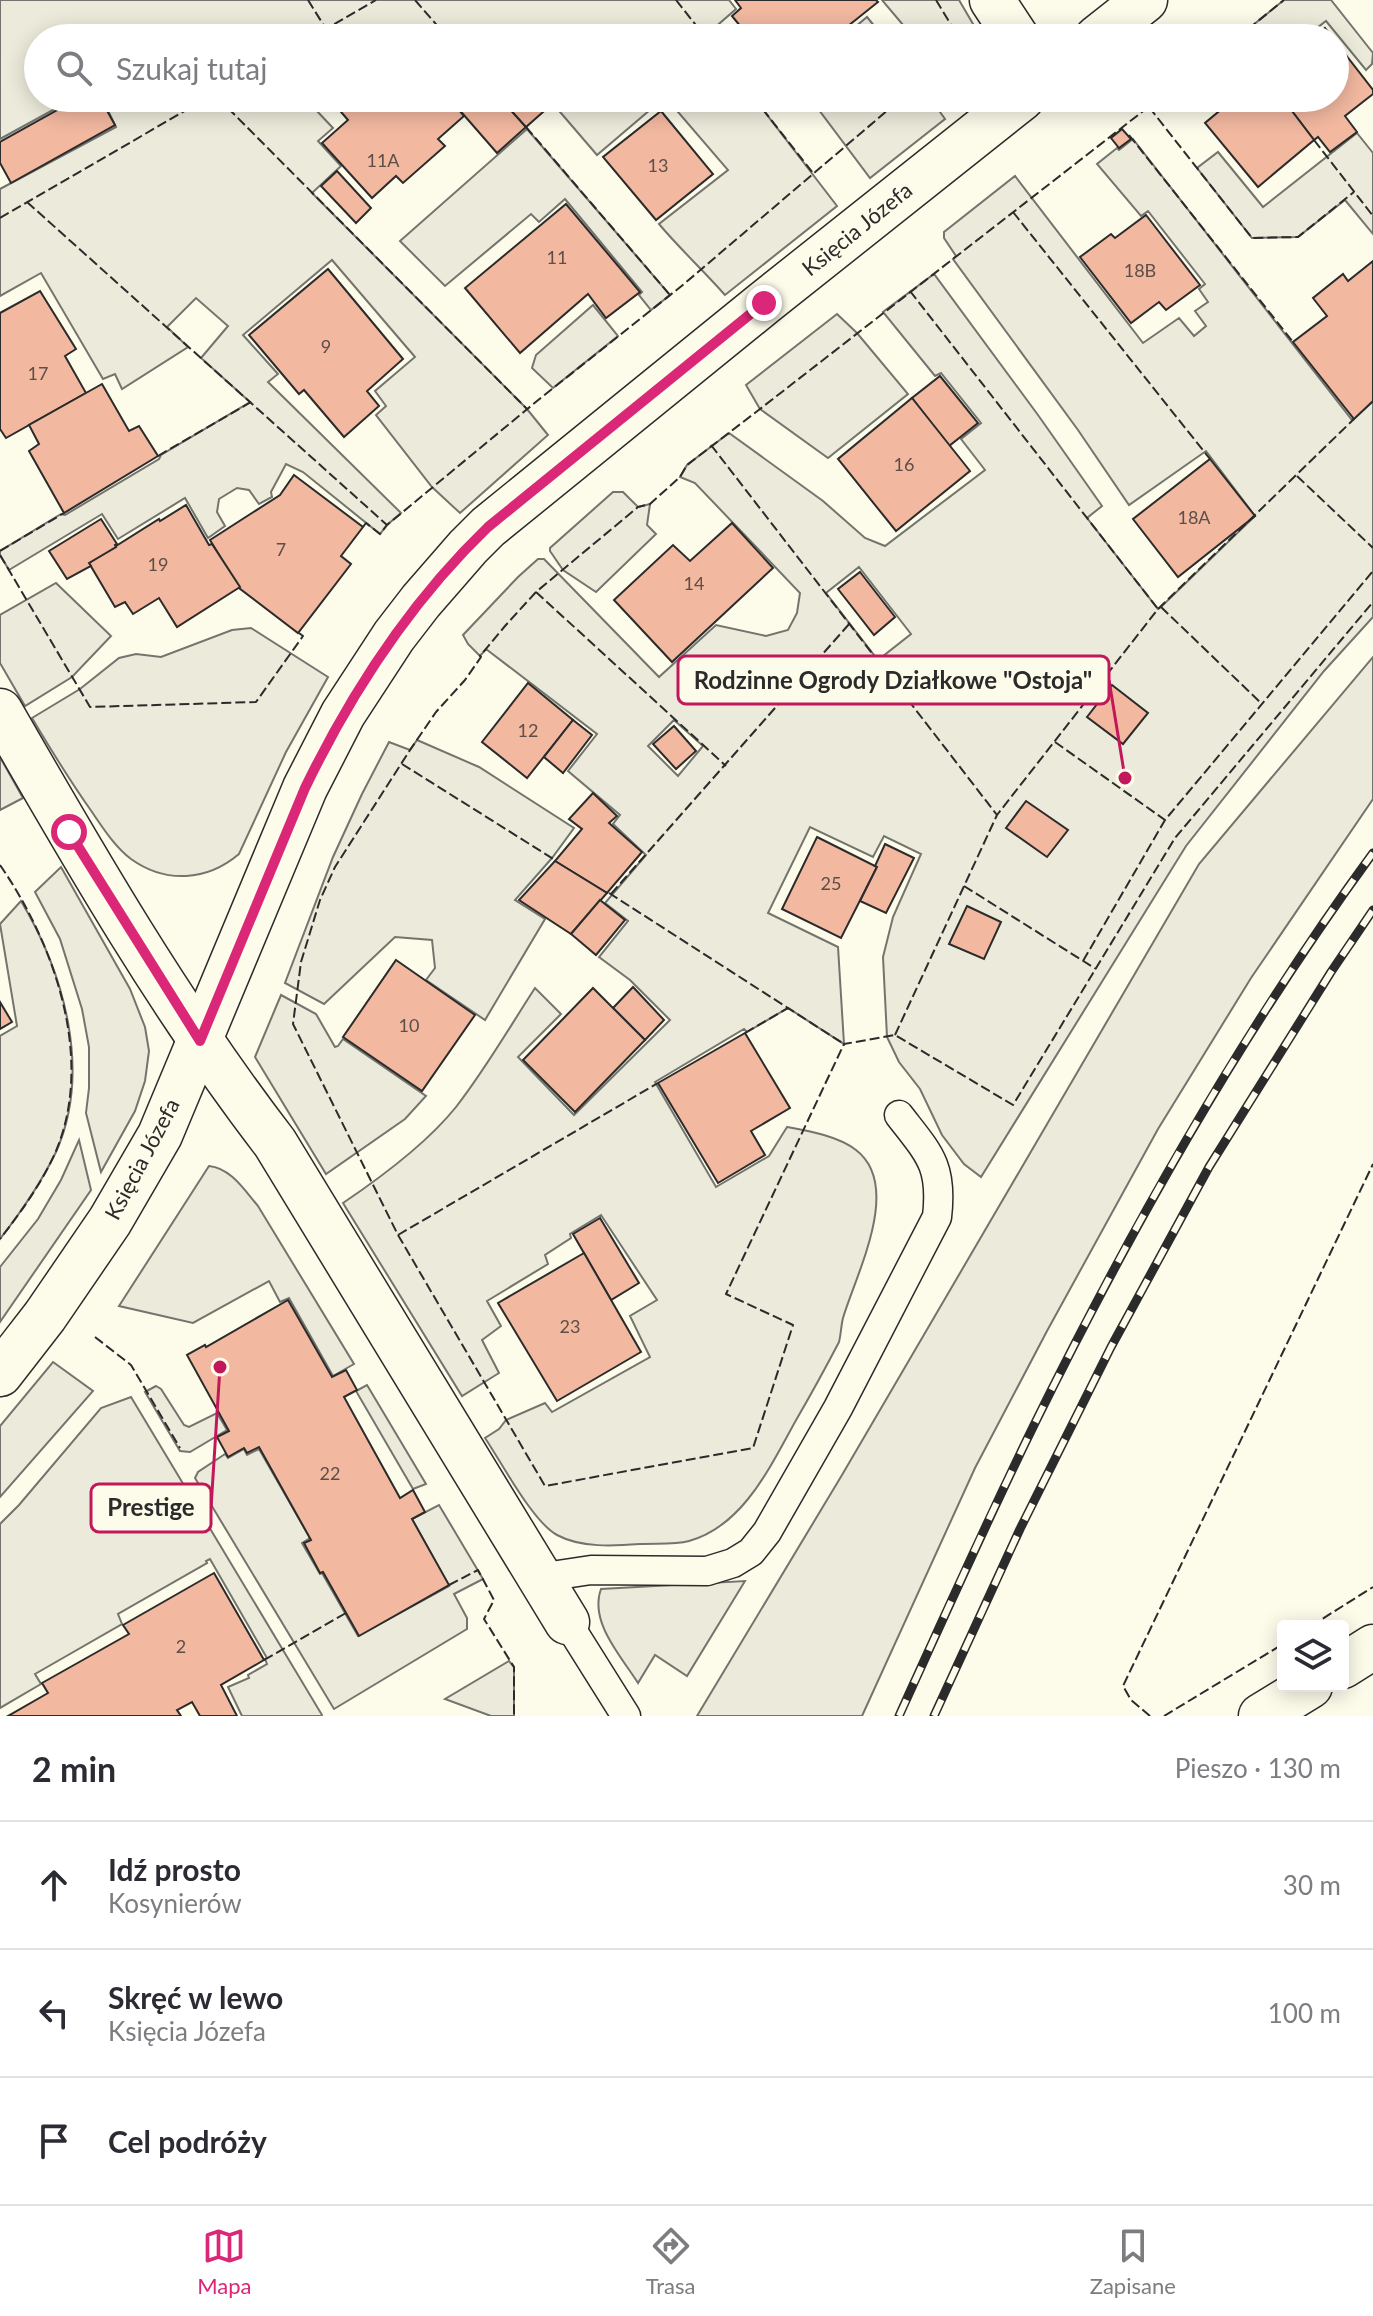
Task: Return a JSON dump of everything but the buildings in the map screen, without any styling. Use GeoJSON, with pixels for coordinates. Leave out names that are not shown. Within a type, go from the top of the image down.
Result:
{"type":"FeatureCollection","features":[{"type":"Feature","properties":{"kind":"street"},"geometry":{"type":"LineString","coordinates":[[992,0],[1008,24]]}},
{"type":"Feature","properties":{"kind":"street"},"geometry":{"type":"LineString","coordinates":[[1115,24],[1145,0]]}},
{"type":"Feature","properties":{"kind":"street","name":"Księcia Józefa"},"geometry":{"type":"LineString","coordinates":[[0,1374],[45,1316],[110,1221],[160,1135],[305,788],[343,714],[394,636],[451,565],[488,527],[1004,112]]}},
{"type":"Feature","properties":{"kind":"street"},"geometry":{"type":"LineString","coordinates":[[0,711],[69,832],[200,1041],[275,1143],[567,1622]]}},
{"type":"Feature","properties":{"kind":"street"},"geometry":{"type":"LineString","coordinates":[[1349,1662],[1373,1647]]}},
{"type":"Feature","properties":{"kind":"street"},"geometry":{"type":"LineString","coordinates":[[1261,1716],[1300,1692]]}},
{"type":"Feature","properties":{"kind":"lane"},"geometry":{"type":"LineString","coordinates":[[538,1578],[591,1570],[707,1571],[733,1563],[751,1552],[767,1532],[838,1408],[937,1217],[940,1194],[937,1173],[927,1151],[899,1115]]}},
{"type":"Feature","properties":{"kind":"lane"},"geometry":{"type":"LineString","coordinates":[[567,1622],[626,1716]]}},
{"type":"Feature","properties":{"kind":"shaded area"},"geometry":{"type":"Polygon","coordinates":[[[0,0],[729,0],[736,9],[719,24],[24,24],[24,112],[49,112],[0,139],[0,0]]]}},
{"type":"Feature","properties":{"kind":"shaded area"},"geometry":{"type":"Polygon","coordinates":[[[882,0],[959,0],[973,24],[902,24],[882,0]]]}},
{"type":"Feature","properties":{"kind":"shaded area"},"geometry":{"type":"Polygon","coordinates":[[[1284,0],[1331,0],[1373,53],[1372,64],[1366,70],[1349,49],[1349,24],[1328,24],[1326,21],[1322,24],[1254,24],[1284,0]]]}},
{"type":"Feature","properties":{"kind":"shaded area"},"geometry":{"type":"Polygon","coordinates":[[[867,17],[873,24],[859,24],[867,17]]]}},
{"type":"Feature","properties":{"kind":"shaded area"},"geometry":{"type":"Polygon","coordinates":[[[109,112],[318,112],[333,128],[318,141],[341,166],[312,193],[527,409],[548,435],[460,513],[432,487],[376,415],[386,406],[375,391],[415,357],[332,260],[243,335],[278,374],[268,382],[401,513],[380,534],[303,472],[286,464],[271,492],[272,497],[259,504],[249,490],[237,488],[219,499],[217,512],[225,526],[208,538],[185,498],[118,539],[102,514],[9,570],[0,551],[250,402],[201,358],[228,326],[196,298],[167,327],[188,347],[122,389],[115,374],[103,379],[41,273],[0,296],[0,189],[116,127],[109,112]]]}},
{"type":"Feature","properties":{"kind":"shaded area"},"geometry":{"type":"Polygon","coordinates":[[[560,112],[648,112],[597,155],[560,112]]]}},
{"type":"Feature","properties":{"kind":"shaded area"},"geometry":{"type":"Polygon","coordinates":[[[678,112],[765,112],[837,206],[725,295],[659,224],[728,170],[678,112]]]}},
{"type":"Feature","properties":{"kind":"shaded area"},"geometry":{"type":"Polygon","coordinates":[[[820,112],[940,112],[945,119],[870,178],[820,112]]]}},
{"type":"Feature","properties":{"kind":"shaded area"},"geometry":{"type":"Polygon","coordinates":[[[527,129],[670,295],[651,310],[639,295],[642,292],[565,199],[539,222],[531,214],[445,286],[400,241],[527,129]]]}},
{"type":"Feature","properties":{"kind":"shaded area"},"geometry":{"type":"Polygon","coordinates":[[[1357,133],[1373,153],[1373,234],[1345,200],[1298,237],[1252,238],[1197,168],[1218,152],[1263,207],[1357,133]]]}},
{"type":"Feature","properties":{"kind":"shaded area"},"geometry":{"type":"Polygon","coordinates":[[[1133,139],[1352,420],[1373,401],[1373,617],[1324,671],[1186,846],[981,1177],[964,1164],[942,1135],[920,1089],[899,1062],[887,1037],[883,957],[893,917],[921,854],[884,836],[873,857],[810,827],[768,913],[838,947],[844,1044],[788,1008],[747,1032],[744,1029],[655,1082],[716,1187],[769,1156],[787,1127],[841,1141],[856,1150],[869,1166],[876,1185],[872,1231],[843,1318],[839,1342],[765,1475],[740,1509],[725,1522],[708,1533],[677,1543],[598,1545],[566,1539],[547,1528],[538,1517],[485,1438],[506,1420],[545,1403],[552,1412],[650,1357],[630,1316],[657,1300],[601,1215],[570,1234],[571,1238],[545,1255],[548,1264],[487,1301],[501,1326],[482,1340],[499,1373],[462,1396],[343,1203],[403,1159],[445,1120],[477,1078],[535,988],[561,1014],[518,1057],[574,1115],[670,1020],[630,980],[599,957],[628,921],[605,903],[646,855],[613,824],[620,815],[568,771],[597,734],[486,649],[480,656],[463,635],[538,559],[544,559],[659,677],[716,625],[766,636],[788,630],[797,613],[800,593],[695,483],[680,477],[687,465],[729,433],[823,501],[865,538],[885,546],[985,470],[961,439],[981,423],[941,373],[935,376],[883,312],[934,274],[1102,506],[1087,518],[1158,609],[1161,607],[1255,516],[1206,451],[1129,505],[953,259],[956,256],[944,238],[944,232],[1015,176],[1143,343],[1179,318],[1194,336],[1206,326],[1195,311],[1208,302],[1199,289],[1205,284],[1148,211],[1141,216],[1097,164],[1117,148],[1119,150],[1133,139]],[[859,567],[826,593],[878,660],[911,634],[859,567]],[[674,720],[648,746],[678,776],[703,746],[674,720]]]}},
{"type":"Feature","properties":{"kind":"shaded area"},"geometry":{"type":"Polygon","coordinates":[[[593,305],[618,336],[553,388],[532,368],[536,355],[593,305]]]}},
{"type":"Feature","properties":{"kind":"shaded area"},"geometry":{"type":"Polygon","coordinates":[[[837,314],[908,394],[828,458],[760,409],[746,385],[837,314]]]}},
{"type":"Feature","properties":{"kind":"shaded area"},"geometry":{"type":"Polygon","coordinates":[[[613,492],[623,492],[638,507],[650,504],[647,525],[656,534],[596,592],[563,570],[550,548],[613,492]]]}},
{"type":"Feature","properties":{"kind":"shaded area"},"geometry":{"type":"Polygon","coordinates":[[[56,583],[111,636],[72,677],[25,706],[0,663],[0,615],[56,583]]]}},
{"type":"Feature","properties":{"kind":"shaded area"},"geometry":{"type":"Polygon","coordinates":[[[251,628],[328,677],[286,752],[239,854],[214,870],[200,874],[172,876],[158,873],[131,859],[110,837],[32,718],[80,689],[119,658],[136,654],[161,657],[232,630],[251,628]]]}},
{"type":"Feature","properties":{"kind":"shaded area"},"geometry":{"type":"Polygon","coordinates":[[[1373,657],[1373,799],[1251,978],[1158,1129],[975,1468],[862,1716],[697,1716],[842,1475],[1199,864],[1373,657]]]}},
{"type":"Feature","properties":{"kind":"shaded area"},"geometry":{"type":"Polygon","coordinates":[[[417,740],[479,767],[574,828],[515,900],[545,919],[485,1020],[426,980],[435,968],[432,940],[395,937],[324,1004],[285,983],[333,857],[389,742],[410,750],[417,740]]]}},
{"type":"Feature","properties":{"kind":"shaded area"},"geometry":{"type":"Polygon","coordinates":[[[0,757],[23,798],[0,810],[0,757]]]}},
{"type":"Feature","properties":{"kind":"shaded area"},"geometry":{"type":"Polygon","coordinates":[[[61,867],[130,989],[145,1027],[149,1051],[145,1081],[135,1111],[101,1172],[86,1113],[89,1047],[82,1009],[60,939],[35,892],[61,867]]]}},
{"type":"Feature","properties":{"kind":"shaded area"},"geometry":{"type":"Polygon","coordinates":[[[21,901],[50,959],[60,991],[68,1023],[72,1089],[67,1121],[56,1152],[30,1197],[0,1239],[0,1036],[17,1026],[0,924],[21,901]]]}},
{"type":"Feature","properties":{"kind":"shaded area"},"geometry":{"type":"Polygon","coordinates":[[[281,995],[316,1014],[335,1047],[343,1039],[426,1096],[405,1119],[326,1174],[255,1057],[281,995]]]}},
{"type":"Feature","properties":{"kind":"shaded area"},"geometry":{"type":"Polygon","coordinates":[[[79,1140],[91,1190],[0,1322],[0,1267],[38,1219],[61,1180],[79,1140]]]}},
{"type":"Feature","properties":{"kind":"shaded area"},"geometry":{"type":"Polygon","coordinates":[[[209,1166],[231,1176],[258,1206],[354,1364],[333,1376],[289,1298],[280,1302],[269,1281],[193,1323],[119,1306],[209,1166]]]}},
{"type":"Feature","properties":{"kind":"shaded area"},"geometry":{"type":"Polygon","coordinates":[[[53,1362],[93,1391],[0,1497],[0,1426],[53,1362]]]}},
{"type":"Feature","properties":{"kind":"shaded area"},"geometry":{"type":"Polygon","coordinates":[[[367,1385],[426,1484],[413,1489],[356,1391],[367,1385]]]}},
{"type":"Feature","properties":{"kind":"shaded area"},"geometry":{"type":"Polygon","coordinates":[[[156,1386],[184,1425],[189,1427],[217,1413],[227,1430],[190,1452],[180,1451],[145,1392],[156,1386]]]}},
{"type":"Feature","properties":{"kind":"shaded area"},"geometry":{"type":"Polygon","coordinates":[[[131,1397],[321,1716],[242,1716],[228,1687],[249,1678],[248,1675],[267,1664],[267,1658],[210,1559],[118,1614],[122,1624],[35,1674],[41,1684],[0,1708],[0,1524],[101,1408],[131,1397]]]}},
{"type":"Feature","properties":{"kind":"shaded area"},"geometry":{"type":"Polygon","coordinates":[[[244,1449],[247,1455],[259,1449],[310,1538],[302,1543],[358,1636],[449,1586],[412,1519],[439,1505],[483,1579],[454,1594],[467,1618],[467,1629],[334,1709],[195,1478],[198,1472],[225,1454],[228,1458],[244,1449]]]}},
{"type":"Feature","properties":{"kind":"shaded area"},"geometry":{"type":"Polygon","coordinates":[[[745,1581],[687,1676],[655,1655],[638,1683],[609,1638],[599,1614],[601,1589],[745,1581]]]}},
{"type":"Feature","properties":{"kind":"shaded area"},"geometry":{"type":"Polygon","coordinates":[[[509,1661],[514,1667],[514,1716],[491,1716],[445,1699],[509,1661]]]}},
{"type":"Feature","properties":{"kind":"railway"},"geometry":{"type":"LineString","coordinates":[[899,1716],[1034,1425],[1150,1204],[1234,1060],[1373,853]]}},
{"type":"Feature","properties":{"kind":"railway"},"geometry":{"type":"LineString","coordinates":[[934,1716],[1020,1529],[1111,1347],[1209,1167],[1373,910]]}},
{"type":"Feature","properties":{"kind":"fence"},"geometry":{"type":"LineString","coordinates":[[308,0],[323,24]]}},
{"type":"Feature","properties":{"kind":"fence"},"geometry":{"type":"LineString","coordinates":[[334,24],[376,0]]}},
{"type":"Feature","properties":{"kind":"fence"},"geometry":{"type":"LineString","coordinates":[[415,0],[436,24]]}},
{"type":"Feature","properties":{"kind":"fence"},"geometry":{"type":"LineString","coordinates":[[676,0],[695,24]]}},
{"type":"Feature","properties":{"kind":"fence"},"geometry":{"type":"LineString","coordinates":[[936,0],[951,24]]}},
{"type":"Feature","properties":{"kind":"fence"},"geometry":{"type":"LineString","coordinates":[[1254,24],[1284,0]]}},
{"type":"Feature","properties":{"kind":"fence"},"geometry":{"type":"LineString","coordinates":[[0,218],[183,112]]}},
{"type":"Feature","properties":{"kind":"fence"},"geometry":{"type":"LineString","coordinates":[[232,112],[527,409]]}},
{"type":"Feature","properties":{"kind":"fence"},"geometry":{"type":"LineString","coordinates":[[765,112],[813,173]]}},
{"type":"Feature","properties":{"kind":"fence"},"geometry":{"type":"LineString","coordinates":[[363,527],[366,523],[380,534],[537,401],[684,284],[886,112]]}},
{"type":"Feature","properties":{"kind":"fence"},"geometry":{"type":"LineString","coordinates":[[1142,112],[687,465],[680,477],[650,504],[638,507],[536,592],[436,712],[335,867],[320,900],[301,962],[293,1024],[398,1235],[545,1486],[753,1448],[793,1325],[726,1294],[844,1044],[895,1035],[1013,1105],[1175,838],[1373,602]]}},
{"type":"Feature","properties":{"kind":"fence"},"geometry":{"type":"LineString","coordinates":[[1153,112],[1252,238],[1298,237],[1354,192]]}},
{"type":"Feature","properties":{"kind":"fence"},"geometry":{"type":"LineString","coordinates":[[526,127],[670,295]]}},
{"type":"Feature","properties":{"kind":"fence"},"geometry":{"type":"LineString","coordinates":[[1129,135],[1293,342]]}},
{"type":"Feature","properties":{"kind":"fence"},"geometry":{"type":"LineString","coordinates":[[1314,140],[1373,216]]}},
{"type":"Feature","properties":{"kind":"fence"},"geometry":{"type":"LineString","coordinates":[[27,202],[387,525]]}},
{"type":"Feature","properties":{"kind":"fence"},"geometry":{"type":"LineString","coordinates":[[1013,212],[1210,459]]}},
{"type":"Feature","properties":{"kind":"fence"},"geometry":{"type":"LineString","coordinates":[[910,291],[1158,609]]}},
{"type":"Feature","properties":{"kind":"fence"},"geometry":{"type":"LineString","coordinates":[[158,456],[251,402]]}},
{"type":"Feature","properties":{"kind":"fence"},"geometry":{"type":"LineString","coordinates":[[895,1035],[997,815],[1158,609],[1354,419]]}},
{"type":"Feature","properties":{"kind":"fence"},"geometry":{"type":"LineString","coordinates":[[711,445],[997,815]]}},
{"type":"Feature","properties":{"kind":"fence"},"geometry":{"type":"LineString","coordinates":[[1297,476],[1373,548]]}},
{"type":"Feature","properties":{"kind":"fence"},"geometry":{"type":"LineString","coordinates":[[0,551],[64,513]]}},
{"type":"Feature","properties":{"kind":"fence"},"geometry":{"type":"LineString","coordinates":[[0,555],[90,707],[256,702],[303,636],[299,633]]}},
{"type":"Feature","properties":{"kind":"fence"},"geometry":{"type":"LineString","coordinates":[[1083,961],[1165,820],[1373,571]]}},
{"type":"Feature","properties":{"kind":"fence"},"geometry":{"type":"LineString","coordinates":[[536,592],[726,766]]}},
{"type":"Feature","properties":{"kind":"fence"},"geometry":{"type":"LineString","coordinates":[[1161,607],[1262,704]]}},
{"type":"Feature","properties":{"kind":"fence"},"geometry":{"type":"LineString","coordinates":[[611,894],[850,623]]}},
{"type":"Feature","properties":{"kind":"fence"},"geometry":{"type":"LineString","coordinates":[[1055,742],[1165,820]]}},
{"type":"Feature","properties":{"kind":"fence"},"geometry":{"type":"LineString","coordinates":[[402,764],[555,860]]}},
{"type":"Feature","properties":{"kind":"fence"},"geometry":{"type":"LineString","coordinates":[[0,865],[20,896],[52,965],[70,1040],[71,1078],[67,1115],[56,1151],[31,1197],[0,1239]]}},
{"type":"Feature","properties":{"kind":"fence"},"geometry":{"type":"LineString","coordinates":[[964,886],[1096,969]]}},
{"type":"Feature","properties":{"kind":"fence"},"geometry":{"type":"LineString","coordinates":[[609,893],[844,1044]]}},
{"type":"Feature","properties":{"kind":"fence"},"geometry":{"type":"LineString","coordinates":[[745,1033],[788,1008]]}},
{"type":"Feature","properties":{"kind":"fence"},"geometry":{"type":"LineString","coordinates":[[398,1235],[658,1083]]}},
{"type":"Feature","properties":{"kind":"fence"},"geometry":{"type":"LineString","coordinates":[[1150,1716],[1131,1700],[1123,1686],[1373,1164]]}},
{"type":"Feature","properties":{"kind":"fence"},"geometry":{"type":"LineString","coordinates":[[95,1337],[131,1365],[180,1448]]}},
{"type":"Feature","properties":{"kind":"fence"},"geometry":{"type":"LineString","coordinates":[[449,1585],[478,1570],[494,1600],[484,1619],[514,1667],[514,1716]]}},
{"type":"Feature","properties":{"kind":"fence"},"geometry":{"type":"LineString","coordinates":[[1321,1620],[1373,1587]]}},
{"type":"Feature","properties":{"kind":"fence"},"geometry":{"type":"LineString","coordinates":[[264,1660],[346,1613]]}},
{"type":"Feature","properties":{"kind":"fence"},"geometry":{"type":"LineString","coordinates":[[1164,1716],[1277,1648]]}},
{"type":"Feature","properties":{"kind":"place","name":"Rodzinne Ogrody Działkowe \"Ostoja\""},"geometry":{"type":"Point","coordinates":[1125,778]}},
{"type":"Feature","properties":{"kind":"place","name":"Prestige"},"geometry":{"type":"Point","coordinates":[220,1367]}},
{"type":"Feature","properties":{"kind":"route"},"geometry":{"type":"LineString","coordinates":[[69,832],[200,1041],[322,752],[394,636],[421,601],[488,527],[764,303]]}}]}
